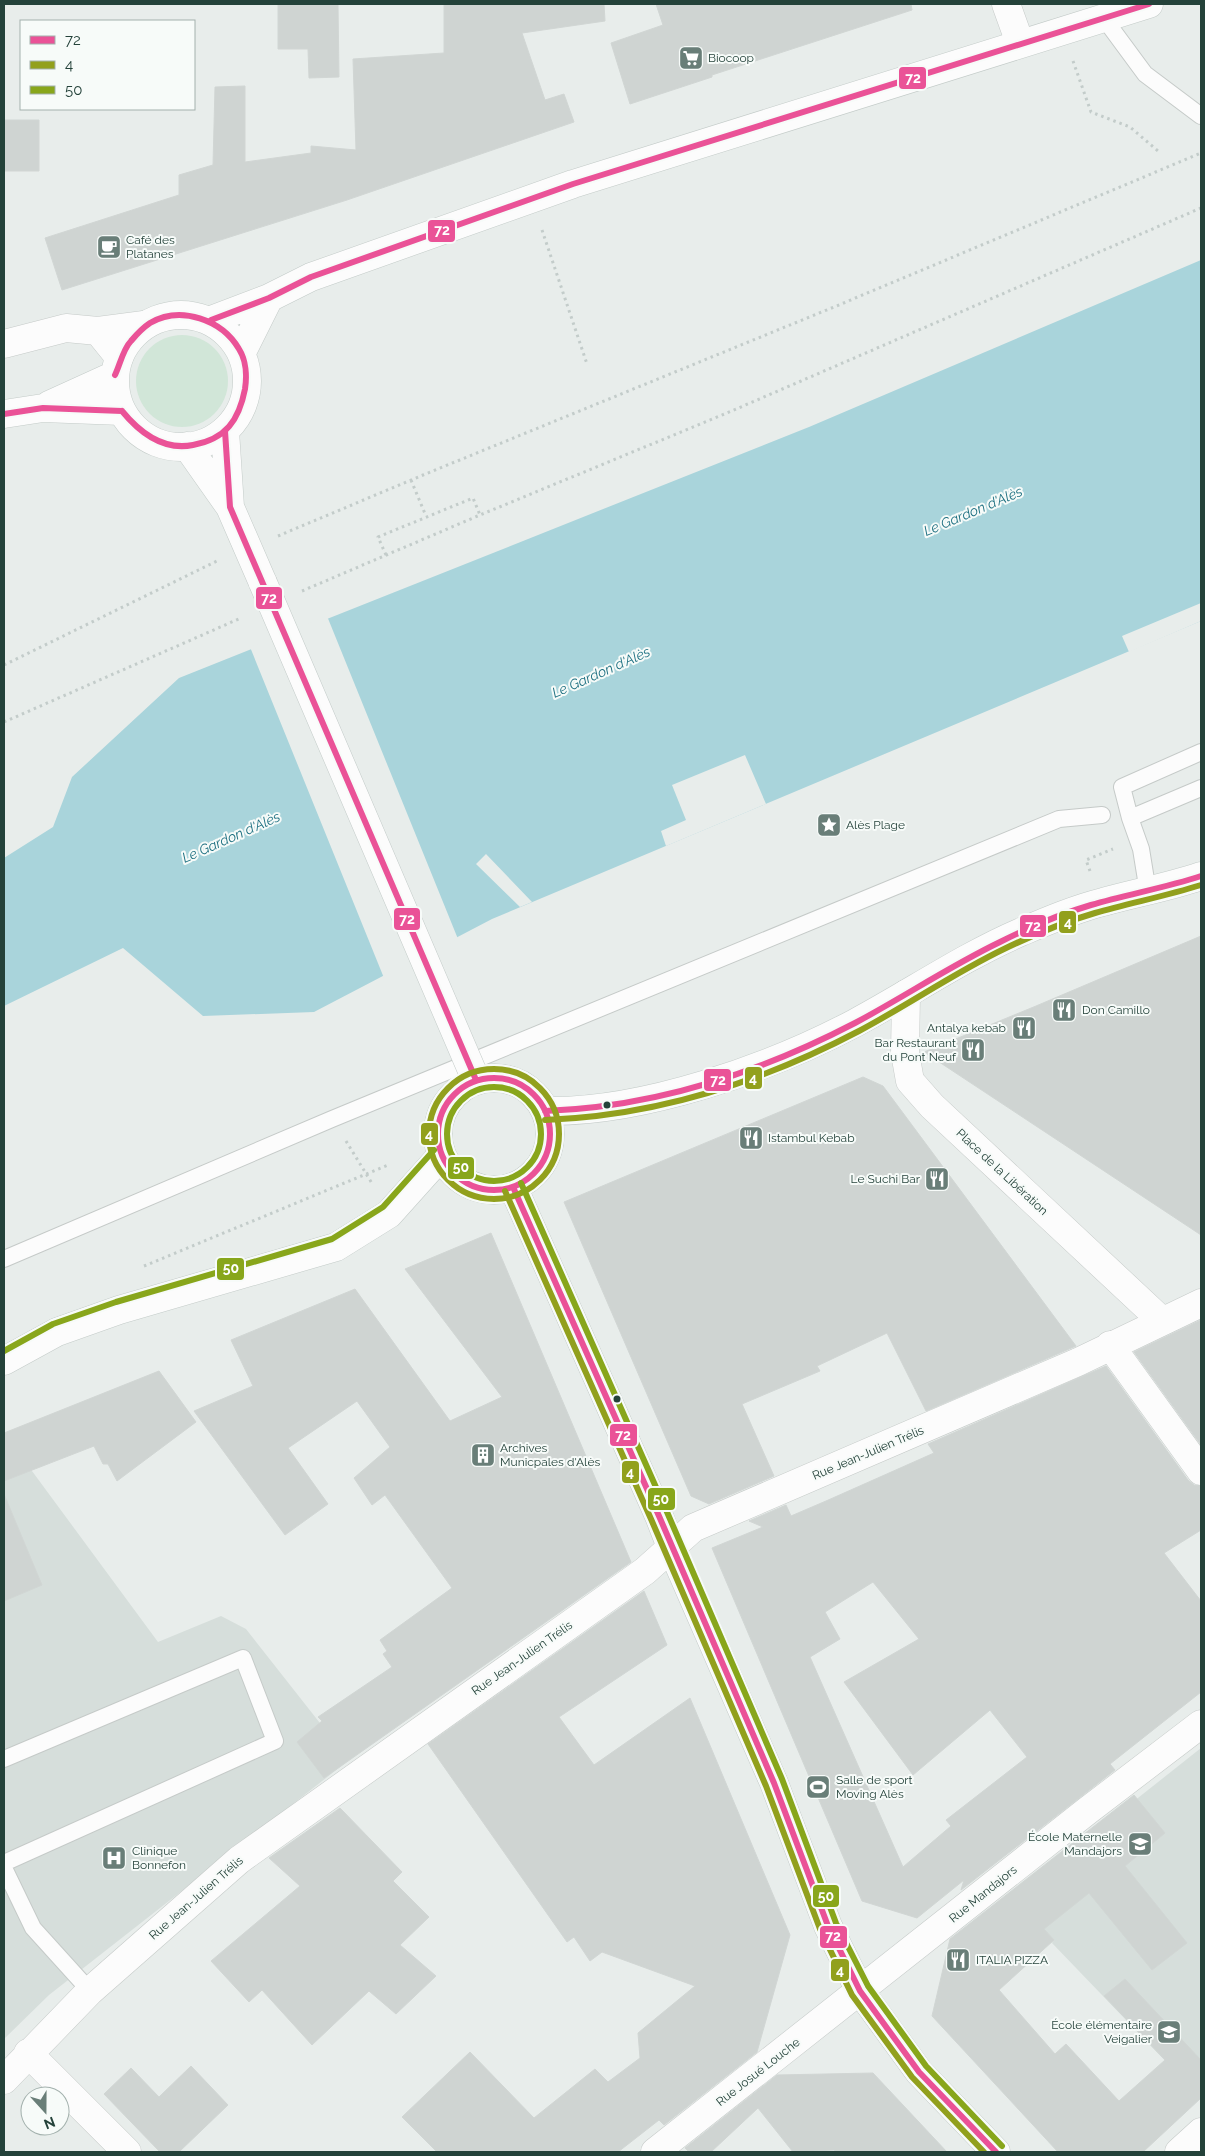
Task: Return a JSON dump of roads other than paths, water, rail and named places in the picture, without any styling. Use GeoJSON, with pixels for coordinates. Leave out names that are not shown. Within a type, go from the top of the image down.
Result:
{"type":"FeatureCollection","features":[{"type":"Feature","properties":{"kind":"street"},"geometry":{"type":"LineString","coordinates":[[1006,4],[1020,43]]}},
{"type":"Feature","properties":{"kind":"street"},"geometry":{"type":"LineString","coordinates":[[211,320],[269,298],[311,277],[573,184],[1149,4]]}},
{"type":"Feature","properties":{"kind":"street"},"geometry":{"type":"LineString","coordinates":[[242,352],[269,298]]}},
{"type":"Feature","properties":{"kind":"street"},"geometry":{"type":"LineString","coordinates":[[4,344],[66,328],[98,331],[144,325],[166,316],[189,315],[211,320],[229,334],[242,352],[248,373],[247,394],[239,414],[225,431],[207,442],[187,446],[168,446],[149,439],[134,427],[122,411],[116,394],[117,366],[129,339],[144,325]]}},
{"type":"Feature","properties":{"kind":"street"},"geometry":{"type":"LineString","coordinates":[[98,331],[117,366]]}},
{"type":"Feature","properties":{"kind":"street"},"geometry":{"type":"LineString","coordinates":[[43,408],[117,366]]}},
{"type":"Feature","properties":{"kind":"street"},"geometry":{"type":"LineString","coordinates":[[4,414],[43,408],[122,411]]}},
{"type":"Feature","properties":{"kind":"street"},"geometry":{"type":"LineString","coordinates":[[225,431],[230,507]]}},
{"type":"Feature","properties":{"kind":"street"},"geometry":{"type":"LineString","coordinates":[[187,446],[230,507],[476,1080]]}},
{"type":"Feature","properties":{"kind":"street"},"geometry":{"type":"LineString","coordinates":[[545,1111],[571,1112],[660,1098],[737,1073],[784,1056],[854,1024],[951,966],[1021,932],[1102,902],[1148,892],[1201,876]]}},
{"type":"Feature","properties":{"kind":"street","name":"Place de la Libération"},"geometry":{"type":"LineString","coordinates":[[906,994],[905,1053],[910,1081],[932,1106],[1161,1320]]}},
{"type":"Feature","properties":{"kind":"street"},"geometry":{"type":"LineString","coordinates":[[501,1079],[524,1086],[537,1097],[545,1111],[550,1129],[549,1147],[541,1164],[528,1178],[512,1187],[496,1190],[479,1188],[463,1181],[450,1170],[441,1156],[437,1138],[439,1119],[447,1102],[460,1089],[476,1080],[501,1079]]}},
{"type":"Feature","properties":{"kind":"street"},"geometry":{"type":"LineString","coordinates":[[4,1361],[57,1332],[119,1310],[336,1247],[389,1214],[441,1156]]}},
{"type":"Feature","properties":{"kind":"street"},"geometry":{"type":"LineString","coordinates":[[512,1187],[659,1516],[774,1783],[828,1926],[860,1992],[919,2072],[996,2152]]}},
{"type":"Feature","properties":{"kind":"street","name":"Rue Jean-Julien Trélis"},"geometry":{"type":"LineString","coordinates":[[4,2080],[28,2053],[90,1991],[238,1860],[645,1572],[693,1528],[1078,1362],[1161,1320],[1201,1303]]}},
{"type":"Feature","properties":{"kind":"street"},"geometry":{"type":"LineString","coordinates":[[1110,1345],[1201,1471]]}},
{"type":"Feature","properties":{"kind":"street","name":"Rue Mandajors"},"geometry":{"type":"LineString","coordinates":[[860,1992],[1087,1811],[1201,1724]]}},
{"type":"Feature","properties":{"kind":"street","name":"Rue Josué Louche"},"geometry":{"type":"LineString","coordinates":[[655,2152],[860,1992]]}},
{"type":"Feature","properties":{"kind":"street"},"geometry":{"type":"LineString","coordinates":[[28,2053],[127,2152]]}},
{"type":"Feature","properties":{"kind":"street"},"geometry":{"type":"LineString","coordinates":[[1179,2152],[1201,2132]]}},
{"type":"Feature","properties":{"kind":"lane"},"geometry":{"type":"LineString","coordinates":[[1103,18],[1145,74],[1201,116]]}},
{"type":"Feature","properties":{"kind":"lane"},"geometry":{"type":"LineString","coordinates":[[1148,892],[1141,849],[1122,787],[1201,752]]}},
{"type":"Feature","properties":{"kind":"lane"},"geometry":{"type":"LineString","coordinates":[[1130,818],[1201,788]]}},
{"type":"Feature","properties":{"kind":"lane"},"geometry":{"type":"LineString","coordinates":[[4,1259],[332,1119],[1059,819],[1102,815]]}},
{"type":"Feature","properties":{"kind":"lane"},"geometry":{"type":"LineString","coordinates":[[4,1759],[243,1658],[275,1741],[4,1863]]}},
{"type":"Feature","properties":{"kind":"lane"},"geometry":{"type":"LineString","coordinates":[[4,1868],[33,1928],[90,1991]]}},
{"type":"Feature","properties":{"kind":"water","name":"Le Gardon d'Alès"},"geometry":{"type":"Polygon","coordinates":[[[1201,260],[1201,621],[492,919],[314,1012],[203,1016],[123,948],[4,1006],[4,858],[53,827],[72,777],[179,678],[809,427],[1201,260]]]}},
{"type":"Feature","properties":{"kind":"place","name":"Biocoop"},"geometry":{"type":"Point","coordinates":[691,58]}},
{"type":"Feature","properties":{"kind":"place","name":"Café des Platanes"},"geometry":{"type":"Point","coordinates":[109,247]}},
{"type":"Feature","properties":{"kind":"place","name":"Alès Plage"},"geometry":{"type":"Point","coordinates":[829,825]}},
{"type":"Feature","properties":{"kind":"place","name":"Don Camillo"},"geometry":{"type":"Point","coordinates":[1064,1010]}},
{"type":"Feature","properties":{"kind":"place","name":"Antalya kebab"},"geometry":{"type":"Point","coordinates":[1024,1028]}},
{"type":"Feature","properties":{"kind":"place","name":"Bar Restaurant du Pont Neuf"},"geometry":{"type":"Point","coordinates":[973,1050]}},
{"type":"Feature","properties":{"kind":"place","name":"Istambul Kebab"},"geometry":{"type":"Point","coordinates":[751,1138]}},
{"type":"Feature","properties":{"kind":"place","name":"Le Suchi Bar"},"geometry":{"type":"Point","coordinates":[937,1179]}},
{"type":"Feature","properties":{"kind":"place","name":"Archives Municpales d'Alès"},"geometry":{"type":"Point","coordinates":[483,1455]}},
{"type":"Feature","properties":{"kind":"place","name":"Salle de sport Moving Alès"},"geometry":{"type":"Point","coordinates":[818,1787]}},
{"type":"Feature","properties":{"kind":"place","name":"École Maternelle Mandajors"},"geometry":{"type":"Point","coordinates":[1140,1844]}},
{"type":"Feature","properties":{"kind":"place","name":"Clinique Bonnefon"},"geometry":{"type":"Point","coordinates":[114,1858]}},
{"type":"Feature","properties":{"kind":"place","name":"ITALIA PIZZA"},"geometry":{"type":"Point","coordinates":[958,1960]}},
{"type":"Feature","properties":{"kind":"place","name":"École élémentaire Veigalier"},"geometry":{"type":"Point","coordinates":[1169,2032]}}]}
